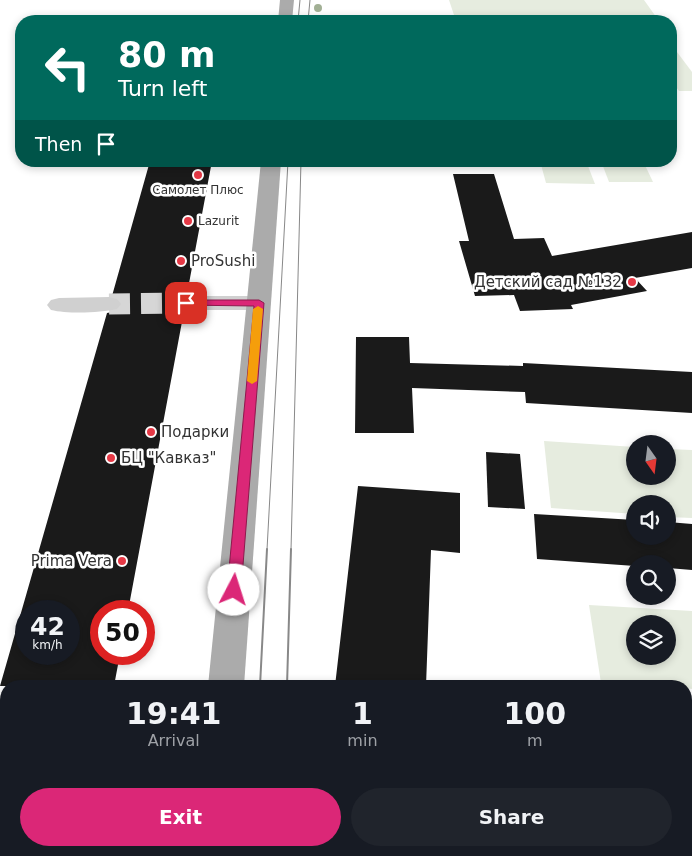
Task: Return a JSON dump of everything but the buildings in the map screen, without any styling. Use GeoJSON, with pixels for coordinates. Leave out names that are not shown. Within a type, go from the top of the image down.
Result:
{"type":"FeatureCollection","features":[{"type":"Feature","properties":{"kind":"main road"},"geometry":{"type":"LineString","coordinates":[[285,15],[287,0]]}},
{"type":"Feature","properties":{"kind":"main road"},"geometry":{"type":"LineString","coordinates":[[227,680],[270,167]]}},
{"type":"Feature","properties":{"kind":"lane"},"geometry":{"type":"LineString","coordinates":[[186,303],[259,303]]}},
{"type":"Feature","properties":{"kind":"lane"},"geometry":{"type":"LineString","coordinates":[[59,305],[109,304]]}},
{"type":"Feature","properties":{"kind":"shaded area"},"geometry":{"type":"Polygon","coordinates":[[[449,0],[644,0],[655,15],[454,15],[449,0]]]}},
{"type":"Feature","properties":{"kind":"shaded area"},"geometry":{"type":"Polygon","coordinates":[[[677,52],[692,72],[692,91],[679,91],[677,88],[677,52]]]}},
{"type":"Feature","properties":{"kind":"shaded area"},"geometry":{"type":"Polygon","coordinates":[[[542,167],[588,167],[595,184],[546,183],[542,167]]]}},
{"type":"Feature","properties":{"kind":"shaded area"},"geometry":{"type":"Polygon","coordinates":[[[603,167],[646,167],[653,182],[609,182],[603,167]]]}},
{"type":"Feature","properties":{"kind":"shaded area"},"geometry":{"type":"Polygon","coordinates":[[[544,441],[626,446],[626,485],[676,485],[676,449],[692,450],[692,518],[676,517],[676,495],[626,495],[626,513],[551,508],[544,441]]]}},
{"type":"Feature","properties":{"kind":"shaded area"},"geometry":{"type":"Polygon","coordinates":[[[589,605],[692,611],[692,680],[601,680],[589,605]]]}},
{"type":"Feature","properties":{"kind":"tunnel"},"geometry":{"type":"LineString","coordinates":[[109,304],[186,303]]}},
{"type":"Feature","properties":{"kind":"tram line"},"geometry":{"type":"LineString","coordinates":[[299,15],[300,0]]}},
{"type":"Feature","properties":{"kind":"tram line"},"geometry":{"type":"LineString","coordinates":[[309,15],[310,0]]}},
{"type":"Feature","properties":{"kind":"tram line"},"geometry":{"type":"LineString","coordinates":[[267,550],[288,167]]}},
{"type":"Feature","properties":{"kind":"tram line"},"geometry":{"type":"LineString","coordinates":[[291,550],[301,167]]}},
{"type":"Feature","properties":{"kind":"tram line"},"geometry":{"type":"LineString","coordinates":[[260,680],[267,549]]}},
{"type":"Feature","properties":{"kind":"tram line"},"geometry":{"type":"LineString","coordinates":[[287,680],[291,549]]}},
{"type":"Feature","properties":{"kind":"slow traffic"},"geometry":{"type":"LineString","coordinates":[[252,381],[258,309]]}},
{"type":"Feature","properties":{"kind":"place","name":"Самолет Плюс"},"geometry":{"type":"Point","coordinates":[198,175]}},
{"type":"Feature","properties":{"kind":"place","name":"Lazurit"},"geometry":{"type":"Point","coordinates":[188,221]}},
{"type":"Feature","properties":{"kind":"place","name":"ProSushi"},"geometry":{"type":"Point","coordinates":[181,261]}},
{"type":"Feature","properties":{"kind":"place","name":"Детский сад №132"},"geometry":{"type":"Point","coordinates":[632,282]}},
{"type":"Feature","properties":{"kind":"place","name":"Подарки"},"geometry":{"type":"Point","coordinates":[151,432]}},
{"type":"Feature","properties":{"kind":"place","name":"БЦ \"Кавказ\""},"geometry":{"type":"Point","coordinates":[111,458]}},
{"type":"Feature","properties":{"kind":"place","name":"Prima Vera"},"geometry":{"type":"Point","coordinates":[122,561]}},
{"type":"Feature","properties":{"kind":"route"},"geometry":{"type":"LineString","coordinates":[[186,303],[259,303],[234,590]]}}]}
